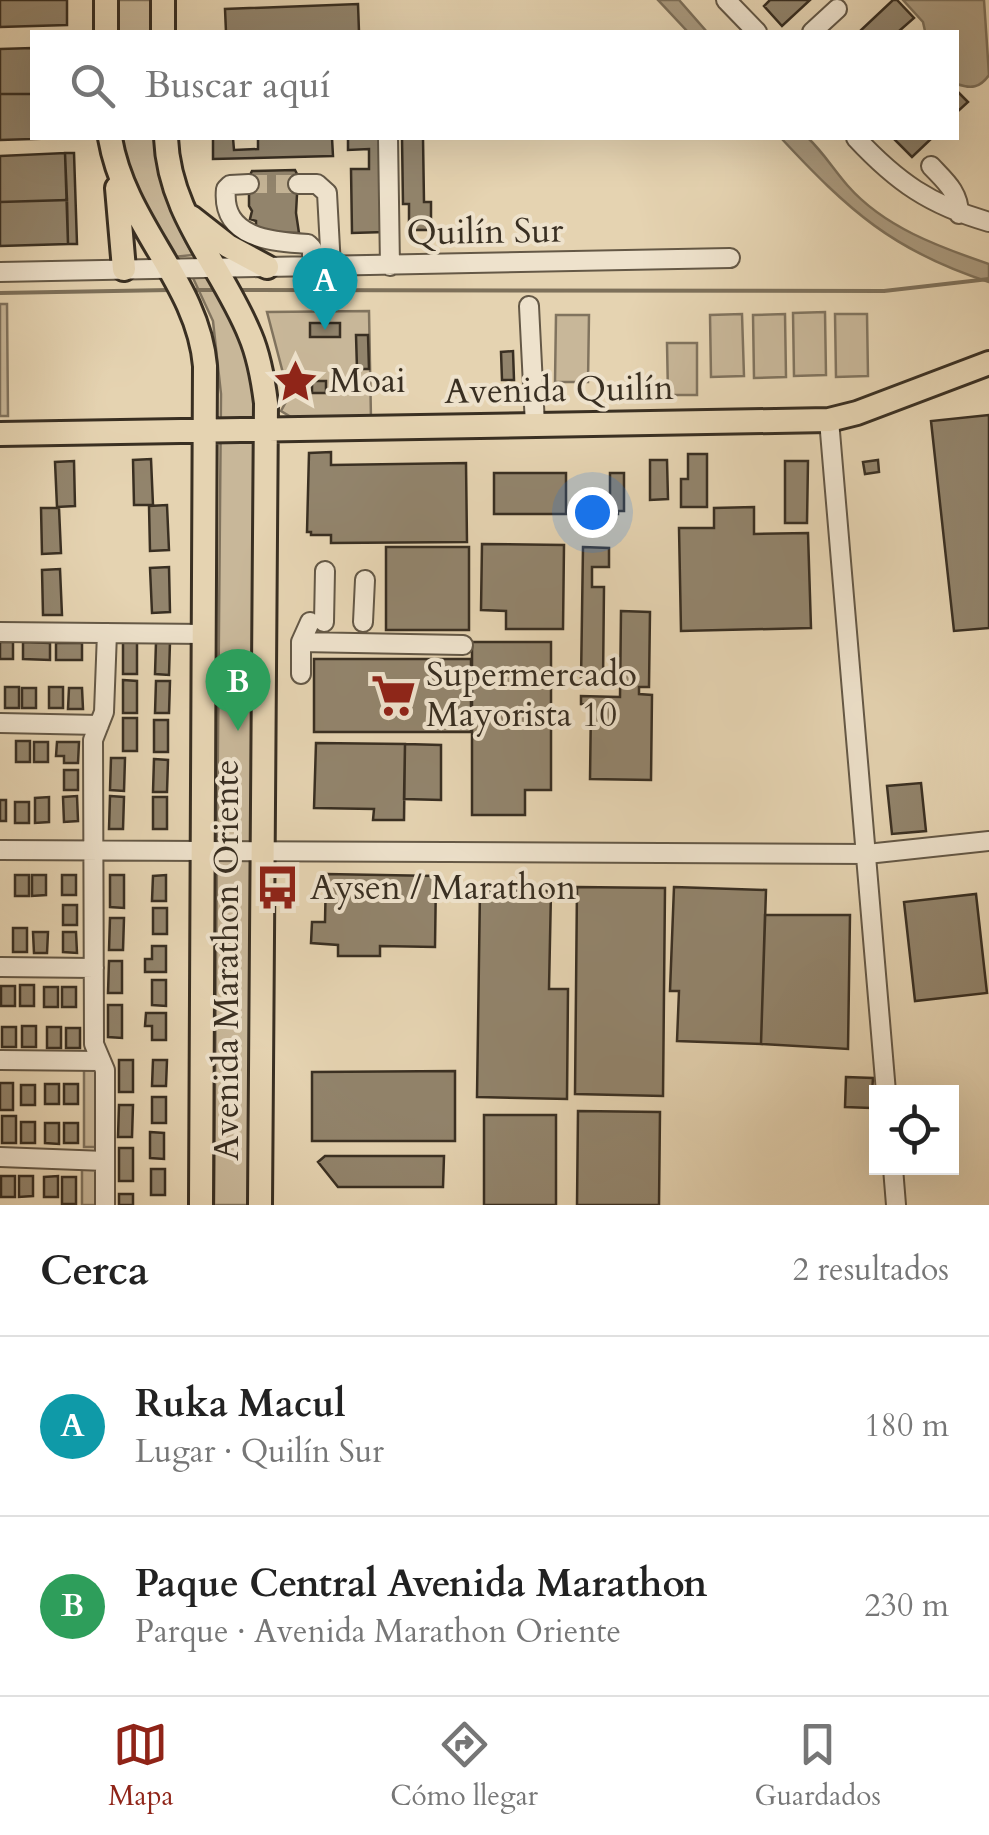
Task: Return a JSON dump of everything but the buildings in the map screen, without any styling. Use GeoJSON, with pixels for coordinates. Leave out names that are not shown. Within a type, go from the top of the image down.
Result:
{"type":"FeatureCollection","features":[{"type":"Feature","properties":{"kind":"main road"},"geometry":{"type":"LineString","coordinates":[[106,0],[106,30]]}},
{"type":"Feature","properties":{"kind":"main road"},"geometry":{"type":"LineString","coordinates":[[163,0],[164,30]]}},
{"type":"Feature","properties":{"kind":"main road","name":"Avenida Marathon Oriente"},"geometry":{"type":"LineString","coordinates":[[110,140],[127,198],[188,304],[204,352],[201,1205]]}},
{"type":"Feature","properties":{"kind":"main road","name":"Avenida Marathon Oriente"},"geometry":{"type":"LineString","coordinates":[[166,140],[179,204],[250,335],[261,370],[267,430],[260,1205]]}},
{"type":"Feature","properties":{"kind":"main road"},"geometry":{"type":"LineString","coordinates":[[115,163],[124,269]]}},
{"type":"Feature","properties":{"kind":"main road"},"geometry":{"type":"LineString","coordinates":[[179,204],[219,240],[267,267]]}},
{"type":"Feature","properties":{"kind":"main road","name":"Avenida Quilín"},"geometry":{"type":"LineString","coordinates":[[0,434],[829,420],[989,363]]}},
{"type":"Feature","properties":{"kind":"street"},"geometry":{"type":"LineString","coordinates":[[726,0],[755,30]]}},
{"type":"Feature","properties":{"kind":"street"},"geometry":{"type":"LineString","coordinates":[[814,30],[837,8]]}},
{"type":"Feature","properties":{"kind":"street"},"geometry":{"type":"LineString","coordinates":[[388,140],[390,266]]}},
{"type":"Feature","properties":{"kind":"street"},"geometry":{"type":"LineString","coordinates":[[866,141],[886,169],[922,196],[959,214],[989,222]]}},
{"type":"Feature","properties":{"kind":"street"},"geometry":{"type":"LineString","coordinates":[[931,166],[954,191],[959,214]]}},
{"type":"Feature","properties":{"kind":"street"},"geometry":{"type":"LineString","coordinates":[[249,184],[230,185],[226,189],[230,217],[244,230],[265,240],[308,244],[322,267]]}},
{"type":"Feature","properties":{"kind":"street"},"geometry":{"type":"LineString","coordinates":[[298,184],[317,184],[327,193],[322,267]]}},
{"type":"Feature","properties":{"kind":"street","name":"Quilín Sur"},"geometry":{"type":"LineString","coordinates":[[0,272],[124,269],[171,275],[267,267],[730,258]]}},
{"type":"Feature","properties":{"kind":"street"},"geometry":{"type":"LineString","coordinates":[[529,306],[535,425]]}},
{"type":"Feature","properties":{"kind":"street"},"geometry":{"type":"LineString","coordinates":[[829,420],[885,1085]]}},
{"type":"Feature","properties":{"kind":"street"},"geometry":{"type":"LineString","coordinates":[[300,674],[301,642],[317,622],[325,571]]}},
{"type":"Feature","properties":{"kind":"street"},"geometry":{"type":"LineString","coordinates":[[363,622],[364,580]]}},
{"type":"Feature","properties":{"kind":"street"},"geometry":{"type":"LineString","coordinates":[[0,632],[205,634]]}},
{"type":"Feature","properties":{"kind":"street"},"geometry":{"type":"LineString","coordinates":[[104,1205],[105,1070],[94,1044],[92,851],[93,740],[104,712],[107,633]]}},
{"type":"Feature","properties":{"kind":"street"},"geometry":{"type":"LineString","coordinates":[[301,642],[463,645]]}},
{"type":"Feature","properties":{"kind":"street"},"geometry":{"type":"LineString","coordinates":[[0,723],[99,725]]}},
{"type":"Feature","properties":{"kind":"street"},"geometry":{"type":"LineString","coordinates":[[0,850],[867,854],[989,841]]}},
{"type":"Feature","properties":{"kind":"street"},"geometry":{"type":"LineString","coordinates":[[0,967],[94,968]]}},
{"type":"Feature","properties":{"kind":"street"},"geometry":{"type":"LineString","coordinates":[[0,1060],[100,1061]]}},
{"type":"Feature","properties":{"kind":"street"},"geometry":{"type":"LineString","coordinates":[[0,1157],[104,1161]]}},
{"type":"Feature","properties":{"kind":"street"},"geometry":{"type":"LineString","coordinates":[[893,1175],[896,1205]]}},
{"type":"Feature","properties":{"kind":"shaded area"},"geometry":{"type":"Polygon","coordinates":[[[117,0],[151,0],[152,30],[117,30],[117,0]]]}},
{"type":"Feature","properties":{"kind":"shaded area"},"geometry":{"type":"Polygon","coordinates":[[[658,0],[679,0],[705,30],[686,30],[658,0]]]}},
{"type":"Feature","properties":{"kind":"shaded area"},"geometry":{"type":"Polygon","coordinates":[[[903,0],[984,0],[989,75],[986,79],[975,86],[959,85],[959,30],[925,30],[923,22],[903,0]]]}},
{"type":"Feature","properties":{"kind":"shaded area"},"geometry":{"type":"Polygon","coordinates":[[[121,140],[155,140],[167,198],[193,255],[173,257],[133,185],[121,140]]]}},
{"type":"Feature","properties":{"kind":"shaded area"},"geometry":{"type":"Polygon","coordinates":[[[783,140],[810,140],[848,186],[878,213],[932,243],[989,264],[989,282],[925,257],[899,242],[828,187],[783,140]]]}},
{"type":"Feature","properties":{"kind":"shaded area"},"geometry":{"type":"Polygon","coordinates":[[[210,277],[226,301],[259,384],[255,1205],[214,1205],[221,394],[213,321],[193,278],[210,277]]]}},
{"type":"Feature","properties":{"kind":"shaded area"},"geometry":{"type":"Polygon","coordinates":[[[0,304],[7,304],[8,416],[0,416],[0,304]]]}},
{"type":"Feature","properties":{"kind":"shaded area"},"geometry":{"type":"Polygon","coordinates":[[[369,311],[371,419],[296,420],[281,411],[289,396],[267,312],[369,311]]]}},
{"type":"Feature","properties":{"kind":"shaded area"},"geometry":{"type":"Polygon","coordinates":[[[825,312],[826,375],[794,376],[793,313],[825,312]]]}},
{"type":"Feature","properties":{"kind":"shaded area"},"geometry":{"type":"Polygon","coordinates":[[[742,314],[744,376],[711,377],[710,315],[742,314]]]}},
{"type":"Feature","properties":{"kind":"shaded area"},"geometry":{"type":"Polygon","coordinates":[[[785,314],[786,377],[754,378],[753,315],[785,314]]]}},
{"type":"Feature","properties":{"kind":"shaded area"},"geometry":{"type":"Polygon","coordinates":[[[835,314],[867,314],[868,376],[836,377],[835,314]]]}},
{"type":"Feature","properties":{"kind":"shaded area"},"geometry":{"type":"Polygon","coordinates":[[[556,315],[589,315],[588,382],[555,382],[556,315]]]}},
{"type":"Feature","properties":{"kind":"shaded area"},"geometry":{"type":"Polygon","coordinates":[[[667,343],[697,343],[697,395],[668,395],[667,343]]]}},
{"type":"Feature","properties":{"kind":"shaded area"},"geometry":{"type":"Polygon","coordinates":[[[84,1068],[97,1068],[101,1147],[84,1147],[84,1068]]]}},
{"type":"Feature","properties":{"kind":"shaded area"},"geometry":{"type":"Polygon","coordinates":[[[82,1163],[100,1163],[100,1205],[82,1205],[82,1163]]]}},
{"type":"Feature","properties":{"kind":"waterway"},"geometry":{"type":"LineString","coordinates":[[240,290],[884,291],[989,279]]}},
{"type":"Feature","properties":{"kind":"waterway"},"geometry":{"type":"LineString","coordinates":[[0,293],[170,290]]}},
{"type":"Feature","properties":{"kind":"waterway"},"geometry":{"type":"LineString","coordinates":[[190,290],[220,290]]}},
{"type":"Feature","properties":{"kind":"tunnel"},"geometry":{"type":"LineString","coordinates":[[249,184],[298,184]]}},
{"type":"Feature","properties":{"kind":"place","name":"Ruka Macul"},"geometry":{"type":"Point","coordinates":[325,330]}},
{"type":"Feature","properties":{"kind":"place","name":"Moai"},"geometry":{"type":"Point","coordinates":[296,381]}},
{"type":"Feature","properties":{"kind":"place","name":"Supermercado Mayorista 10"},"geometry":{"type":"Point","coordinates":[393,695]}},
{"type":"Feature","properties":{"kind":"place","name":"Paque Central Avenida Marathon"},"geometry":{"type":"Point","coordinates":[238,731]}},
{"type":"Feature","properties":{"kind":"place","name":"Aysen / Marathon"},"geometry":{"type":"Point","coordinates":[277,888]}}]}
